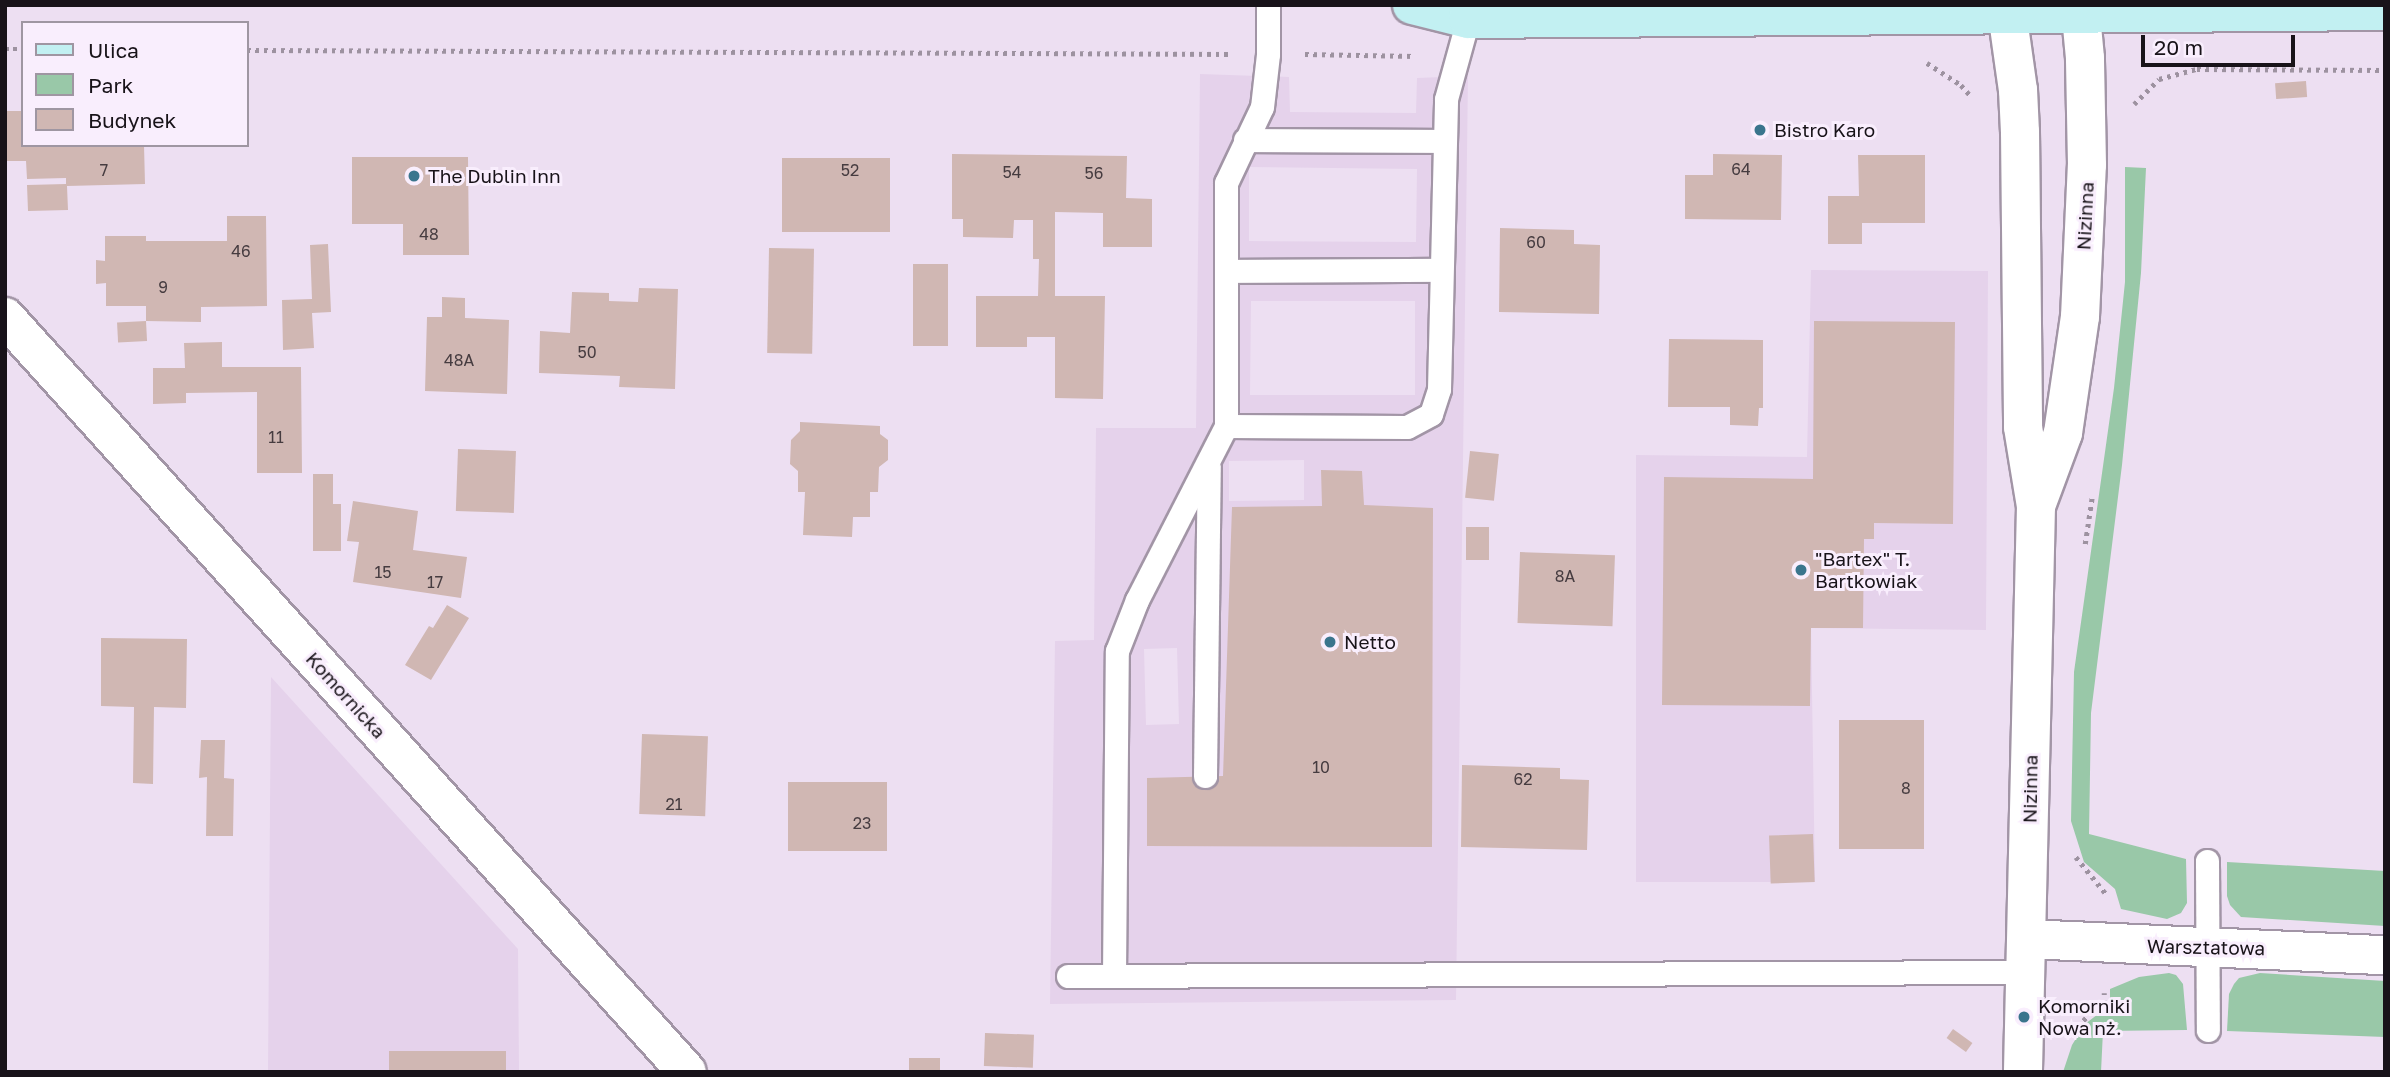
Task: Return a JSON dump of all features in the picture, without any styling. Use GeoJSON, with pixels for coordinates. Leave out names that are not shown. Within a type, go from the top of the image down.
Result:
{"type":"FeatureCollection","features":[{"type":"Feature","properties":{"kind":"main road"},"geometry":{"type":"LineString","coordinates":[[1412,5],[1468,19],[2081,10],[2385,11]]}},
{"type":"Feature","properties":{"kind":"street","name":"Nizinna"},"geometry":{"type":"LineString","coordinates":[[2036,506],[2063,433],[2080,317],[2087,165],[2081,10]]}},
{"type":"Feature","properties":{"kind":"street","name":"Nizinna"},"geometry":{"type":"LineString","coordinates":[[2007,11],[2020,132],[2023,427],[2036,506],[2023,1072]]}},
{"type":"Feature","properties":{"kind":"street","name":"Komornicka"},"geometry":{"type":"LineString","coordinates":[[11,335],[687,1072]]}},
{"type":"Feature","properties":{"kind":"street","name":"Warsztatowa"},"geometry":{"type":"LineString","coordinates":[[2027,956],[2207,948],[2385,955]]}},
{"type":"Feature","properties":{"kind":"lane"},"geometry":{"type":"LineString","coordinates":[[1114,976],[1117,651],[1137,600],[1226,426],[1226,183],[1262,107],[1269,54],[1268,5]]}},
{"type":"Feature","properties":{"kind":"lane"},"geometry":{"type":"LineString","coordinates":[[1226,426],[1407,427],[1431,414],[1439,389],[1446,99],[1455,57],[1468,19]]}},
{"type":"Feature","properties":{"kind":"lane"},"geometry":{"type":"LineString","coordinates":[[1245,140],[1443,141]]}},
{"type":"Feature","properties":{"kind":"lane"},"geometry":{"type":"LineString","coordinates":[[1226,271],[1441,270]]}},
{"type":"Feature","properties":{"kind":"lane"},"geometry":{"type":"LineString","coordinates":[[1205,776],[1209,462]]}},
{"type":"Feature","properties":{"kind":"lane"},"geometry":{"type":"LineString","coordinates":[[2207,861],[2208,1030]]}},
{"type":"Feature","properties":{"kind":"lane"},"geometry":{"type":"LineString","coordinates":[[1068,976],[2027,956]]}},
{"type":"Feature","properties":{"kind":"path"},"geometry":{"type":"LineString","coordinates":[[248,50],[1455,57]]}},
{"type":"Feature","properties":{"kind":"path"},"geometry":{"type":"LineString","coordinates":[[1923,62],[1961,85],[1976,102]]}},
{"type":"Feature","properties":{"kind":"path"},"geometry":{"type":"LineString","coordinates":[[2185,63],[2185,71]]}},
{"type":"Feature","properties":{"kind":"path"},"geometry":{"type":"LineString","coordinates":[[2129,113],[2144,92],[2159,79],[2185,71],[2385,70]]}},
{"type":"Feature","properties":{"kind":"path"},"geometry":{"type":"LineString","coordinates":[[2084,549],[2094,483]]}},
{"type":"Feature","properties":{"kind":"path"},"geometry":{"type":"LineString","coordinates":[[2073,852],[2095,883],[2107,892],[2108,903]]}},
{"type":"Feature","properties":{"kind":"path"},"geometry":{"type":"LineString","coordinates":[[2067,1040],[2081,1021],[2104,1003],[2104,993]]}},
{"type":"Feature","properties":{"kind":"shaded area"},"geometry":{"type":"Polygon","coordinates":[[[1200,74],[1289,77],[1290,112],[1416,113],[1417,78],[1468,76],[1456,1000],[1050,1004],[1055,641],[1094,640],[1096,428],[1196,428],[1200,74]],[[1249,167],[1249,241],[1416,242],[1417,169],[1249,167]],[[1251,301],[1250,395],[1415,395],[1415,301],[1251,301]],[[1304,460],[1229,461],[1229,501],[1304,500],[1304,460]],[[1177,648],[1144,649],[1146,725],[1179,724],[1177,648]]]}},
{"type":"Feature","properties":{"kind":"shaded area","name":"\"Bartex\" T. Bartkowiak"},"geometry":{"type":"Polygon","coordinates":[[[1811,270],[1988,271],[1986,630],[1811,628],[1815,882],[1636,882],[1636,455],[1807,457],[1811,270]]]}},
{"type":"Feature","properties":{"kind":"shaded area"},"geometry":{"type":"Polygon","coordinates":[[[271,677],[518,949],[519,1072],[268,1072],[271,677]]]}},
{"type":"Feature","properties":{"kind":"green space"},"geometry":{"type":"Polygon","coordinates":[[[2125,167],[2146,168],[2141,273],[2122,465],[2091,713],[2089,834],[2186,859],[2187,903],[2181,913],[2167,919],[2121,909],[2115,889],[2084,862],[2071,821],[2074,672],[2114,388],[2125,282],[2125,167]]]}},
{"type":"Feature","properties":{"kind":"green space"},"geometry":{"type":"Polygon","coordinates":[[[2227,862],[2385,871],[2385,926],[2241,917],[2230,905],[2227,896],[2227,862]]]}},
{"type":"Feature","properties":{"kind":"green space"},"geometry":{"type":"Polygon","coordinates":[[[2169,973],[2176,975],[2183,984],[2187,1030],[2103,1031],[2101,1072],[2063,1072],[2072,1045],[2085,1024],[2110,1005],[2110,989],[2139,977],[2169,973]]]}},
{"type":"Feature","properties":{"kind":"green space"},"geometry":{"type":"Polygon","coordinates":[[[2260,973],[2385,981],[2385,1037],[2227,1031],[2229,994],[2234,984],[2239,978],[2260,973]]]}},
{"type":"Feature","properties":{"kind":"building"},"geometry":{"type":"Polygon","coordinates":[[[2306,81],[2307,97],[2276,99],[2275,83],[2306,81]]]}},
{"type":"Feature","properties":{"kind":"building"},"geometry":{"type":"Polygon","coordinates":[[[5,111],[21,111],[21,147],[144,147],[145,184],[67,186],[68,210],[28,211],[27,185],[66,184],[66,178],[27,179],[26,161],[5,161],[5,111]]]}},
{"type":"Feature","properties":{"kind":"building"},"geometry":{"type":"Polygon","coordinates":[[[952,154],[1127,156],[1126,198],[1152,199],[1152,247],[1103,247],[1103,213],[1055,212],[1055,296],[1105,296],[1103,399],[1055,398],[1055,337],[1027,337],[1027,347],[976,347],[976,296],[1038,296],[1039,259],[1033,259],[1033,220],[1014,220],[1013,238],[963,237],[963,219],[952,219],[952,154]]]}},
{"type":"Feature","properties":{"kind":"building"},"geometry":{"type":"Polygon","coordinates":[[[1713,154],[1782,155],[1781,220],[1685,219],[1685,175],[1713,175],[1713,154]]]}},
{"type":"Feature","properties":{"kind":"building"},"geometry":{"type":"Polygon","coordinates":[[[1858,155],[1925,155],[1925,223],[1862,223],[1862,244],[1828,244],[1828,196],[1859,196],[1858,155]]]}},
{"type":"Feature","properties":{"kind":"building"},"geometry":{"type":"Polygon","coordinates":[[[352,157],[468,157],[469,255],[403,255],[403,224],[352,224],[352,157]]]}},
{"type":"Feature","properties":{"kind":"building"},"geometry":{"type":"Polygon","coordinates":[[[782,158],[890,158],[890,232],[782,232],[782,158]]]}},
{"type":"Feature","properties":{"kind":"building"},"geometry":{"type":"Polygon","coordinates":[[[227,216],[266,216],[267,306],[201,307],[201,322],[146,321],[146,306],[106,306],[106,283],[96,284],[96,260],[105,261],[105,236],[146,236],[146,241],[227,241],[227,216]]]}},
{"type":"Feature","properties":{"kind":"building"},"geometry":{"type":"Polygon","coordinates":[[[1500,228],[1574,230],[1574,244],[1600,245],[1599,314],[1499,312],[1500,228]]]}},
{"type":"Feature","properties":{"kind":"building"},"geometry":{"type":"Polygon","coordinates":[[[328,244],[331,312],[312,313],[314,348],[283,350],[282,300],[312,299],[310,245],[328,244]]]}},
{"type":"Feature","properties":{"kind":"building"},"geometry":{"type":"Polygon","coordinates":[[[769,248],[814,249],[812,354],[767,353],[769,248]]]}},
{"type":"Feature","properties":{"kind":"building"},"geometry":{"type":"Polygon","coordinates":[[[913,264],[948,264],[948,346],[913,346],[913,264]]]}},
{"type":"Feature","properties":{"kind":"building"},"geometry":{"type":"Polygon","coordinates":[[[639,288],[678,289],[675,389],[619,387],[620,376],[539,373],[540,331],[570,333],[572,292],[609,293],[609,301],[638,302],[639,288]]]}},
{"type":"Feature","properties":{"kind":"building"},"geometry":{"type":"Polygon","coordinates":[[[442,297],[465,298],[465,318],[509,320],[507,394],[425,391],[427,317],[442,317],[442,297]]]}},
{"type":"Feature","properties":{"kind":"building"},"geometry":{"type":"Polygon","coordinates":[[[146,321],[147,341],[118,342],[117,323],[146,321]]]}},
{"type":"Feature","properties":{"kind":"building"},"geometry":{"type":"Polygon","coordinates":[[[1814,321],[1955,322],[1953,524],[1874,523],[1874,539],[1864,539],[1863,628],[1811,628],[1810,706],[1662,705],[1664,477],[1813,479],[1814,321]]]}},
{"type":"Feature","properties":{"kind":"building"},"geometry":{"type":"Polygon","coordinates":[[[1669,339],[1763,340],[1763,408],[1759,408],[1758,426],[1730,425],[1730,407],[1668,407],[1669,339]]]}},
{"type":"Feature","properties":{"kind":"building"},"geometry":{"type":"Polygon","coordinates":[[[222,342],[222,367],[301,367],[302,473],[257,473],[257,392],[186,393],[186,403],[153,404],[153,368],[185,368],[184,343],[222,342]]]}},
{"type":"Feature","properties":{"kind":"building"},"geometry":{"type":"Polygon","coordinates":[[[800,422],[880,426],[880,434],[888,440],[888,460],[879,467],[878,492],[870,492],[870,517],[853,517],[852,537],[803,535],[805,492],[798,492],[798,471],[790,464],[791,440],[800,431],[800,422]]]}},
{"type":"Feature","properties":{"kind":"building"},"geometry":{"type":"Polygon","coordinates":[[[458,449],[516,451],[514,513],[456,511],[458,449]]]}},
{"type":"Feature","properties":{"kind":"building"},"geometry":{"type":"Polygon","coordinates":[[[1470,451],[1499,454],[1494,501],[1465,498],[1470,451]]]}},
{"type":"Feature","properties":{"kind":"building","name":"Netto"},"geometry":{"type":"Polygon","coordinates":[[[1321,470],[1362,471],[1364,505],[1433,508],[1432,847],[1147,846],[1147,778],[1223,776],[1232,507],[1322,506],[1321,470]]]}},
{"type":"Feature","properties":{"kind":"building"},"geometry":{"type":"Polygon","coordinates":[[[313,474],[333,474],[333,504],[341,504],[341,551],[313,551],[313,474]]]}},
{"type":"Feature","properties":{"kind":"building"},"geometry":{"type":"Polygon","coordinates":[[[353,501],[418,511],[413,550],[467,557],[461,598],[353,582],[359,542],[347,541],[353,501]]]}},
{"type":"Feature","properties":{"kind":"building"},"geometry":{"type":"Polygon","coordinates":[[[1466,527],[1489,527],[1489,560],[1466,560],[1466,527]]]}},
{"type":"Feature","properties":{"kind":"building"},"geometry":{"type":"Polygon","coordinates":[[[1520,552],[1615,555],[1612,626],[1518,623],[1520,552]]]}},
{"type":"Feature","properties":{"kind":"building"},"geometry":{"type":"Polygon","coordinates":[[[447,605],[469,618],[431,680],[405,665],[429,626],[433,628],[447,605]]]}},
{"type":"Feature","properties":{"kind":"building"},"geometry":{"type":"Polygon","coordinates":[[[101,638],[187,639],[186,708],[154,707],[153,784],[133,783],[134,707],[101,706],[101,638]]]}},
{"type":"Feature","properties":{"kind":"building"},"geometry":{"type":"Polygon","coordinates":[[[1839,720],[1924,720],[1924,849],[1839,849],[1839,720]]]}},
{"type":"Feature","properties":{"kind":"building"},"geometry":{"type":"Polygon","coordinates":[[[642,734],[708,736],[705,816],[639,814],[642,734]]]}},
{"type":"Feature","properties":{"kind":"building"},"geometry":{"type":"Polygon","coordinates":[[[201,740],[225,740],[224,778],[234,779],[233,836],[206,836],[207,777],[199,778],[201,740]]]}},
{"type":"Feature","properties":{"kind":"building"},"geometry":{"type":"Polygon","coordinates":[[[1462,765],[1560,768],[1560,779],[1589,780],[1587,850],[1461,847],[1462,765]]]}},
{"type":"Feature","properties":{"kind":"building"},"geometry":{"type":"Polygon","coordinates":[[[788,782],[887,782],[887,851],[788,851],[788,782]]]}},
{"type":"Feature","properties":{"kind":"building"},"geometry":{"type":"Polygon","coordinates":[[[1813,834],[1815,882],[1771,884],[1769,836],[1813,834]]]}},
{"type":"Feature","properties":{"kind":"building"},"geometry":{"type":"Polygon","coordinates":[[[1953,1029],[1972,1043],[1966,1052],[1947,1038],[1953,1029]]]}},
{"type":"Feature","properties":{"kind":"building"},"geometry":{"type":"Polygon","coordinates":[[[985,1033],[1034,1035],[1033,1068],[984,1066],[985,1033]]]}},
{"type":"Feature","properties":{"kind":"building"},"geometry":{"type":"Polygon","coordinates":[[[389,1051],[506,1051],[506,1072],[389,1072],[389,1051]]]}},
{"type":"Feature","properties":{"kind":"building"},"geometry":{"type":"Polygon","coordinates":[[[909,1058],[940,1058],[940,1072],[909,1072],[909,1058]]]}},
{"type":"Feature","properties":{"kind":"place","name":"Bistro Karo"},"geometry":{"type":"Point","coordinates":[1760,130]}},
{"type":"Feature","properties":{"kind":"place","name":"The Dublin Inn"},"geometry":{"type":"Point","coordinates":[414,176]}},
{"type":"Feature","properties":{"kind":"place","name":"\"Bartex\" T. Bartkowiak"},"geometry":{"type":"Point","coordinates":[1801,570]}},
{"type":"Feature","properties":{"kind":"place","name":"Netto"},"geometry":{"type":"Point","coordinates":[1330,642]}},
{"type":"Feature","properties":{"kind":"place","name":"Komorniki Nowa nż."},"geometry":{"type":"Point","coordinates":[2024,1017]}}]}
